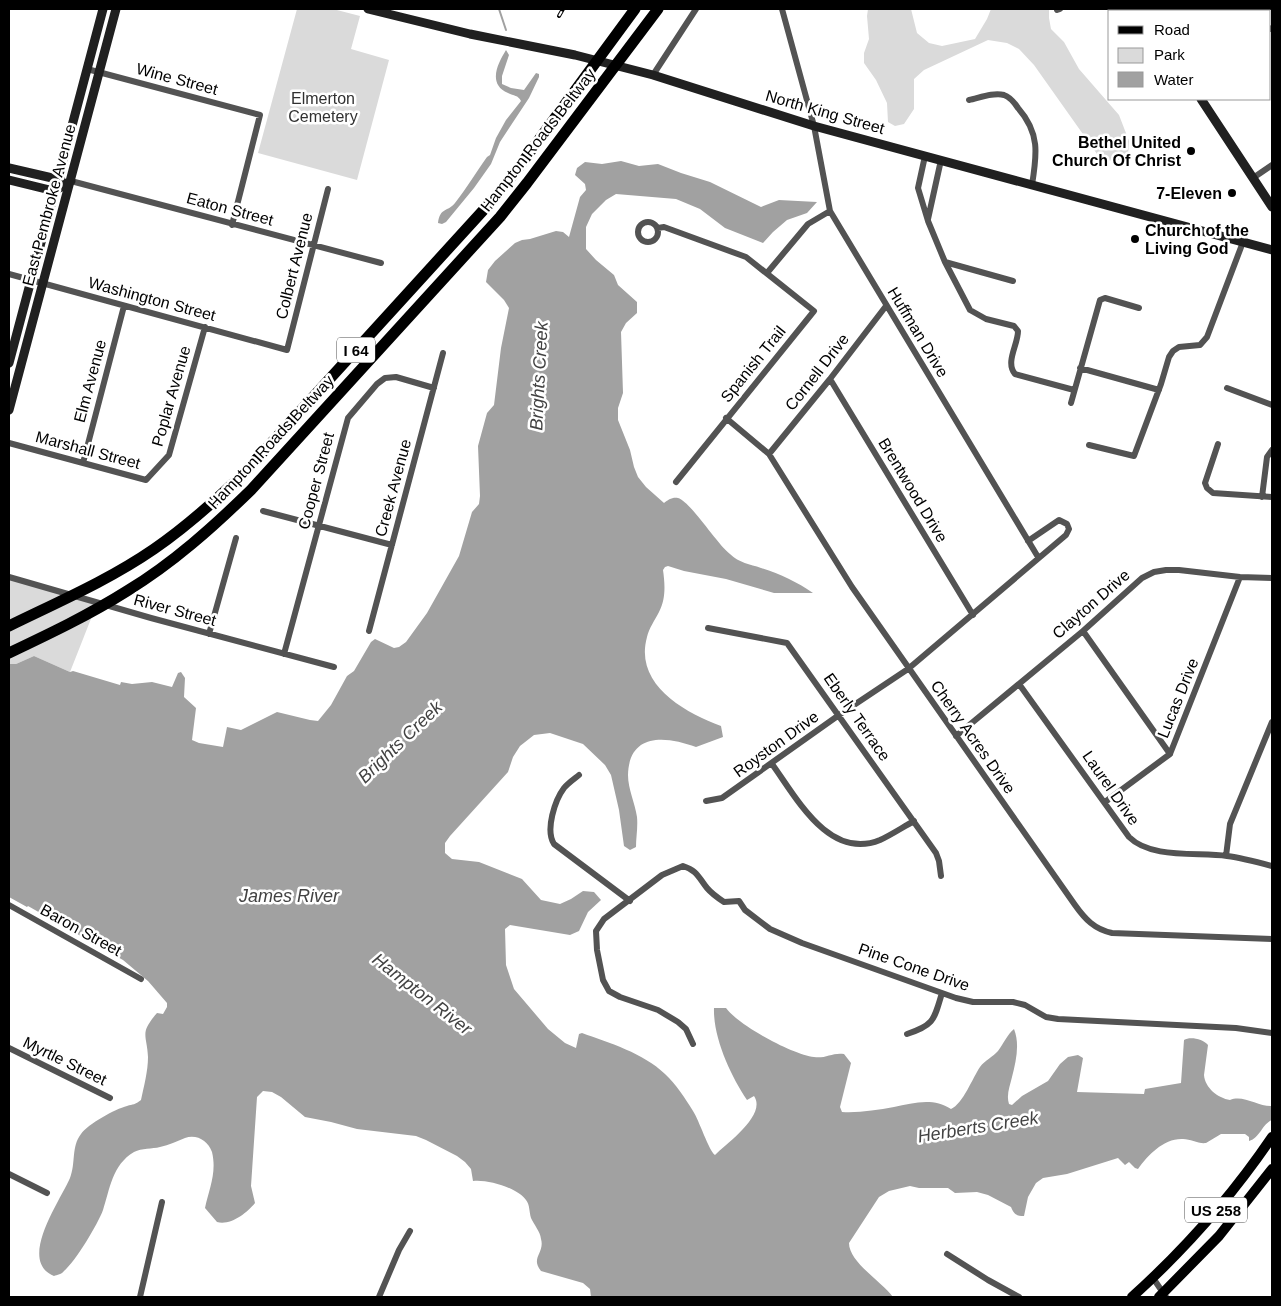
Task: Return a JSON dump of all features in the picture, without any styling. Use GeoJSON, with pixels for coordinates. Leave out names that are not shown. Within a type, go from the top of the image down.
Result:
{"type":"FeatureCollection","features":[{"type":"Feature","properties":{"kind":"highway","name":"Hampton Roads Beltway"},"geometry":{"type":"LineString","coordinates":[[9,626],[97,582],[154,549],[214,502],[242,475],[489,204],[635,9]]}},
{"type":"Feature","properties":{"kind":"highway","name":"Hampton Roads Beltway"},"geometry":{"type":"LineString","coordinates":[[9,653],[89,614],[128,591],[192,544],[251,490],[500,217],[658,9]]}},
{"type":"Feature","properties":{"kind":"main road","name":"East Pembroke Avenue"},"geometry":{"type":"LineString","coordinates":[[9,363],[103,9]]}},
{"type":"Feature","properties":{"kind":"main road","name":"East Pembroke Avenue"},"geometry":{"type":"LineString","coordinates":[[9,410],[116,9]]}},
{"type":"Feature","properties":{"kind":"main road","name":"North King Street"},"geometry":{"type":"LineString","coordinates":[[368,9],[470,34],[575,55],[653,76],[814,126],[1272,250]]}},
{"type":"Feature","properties":{"kind":"main road"},"geometry":{"type":"LineString","coordinates":[[1202,100],[1272,207]]}},
{"type":"Feature","properties":{"kind":"main road","name":"Eaton Street"},"geometry":{"type":"LineString","coordinates":[[9,168],[57,180],[71,181]]}},
{"type":"Feature","properties":{"kind":"main road"},"geometry":{"type":"LineString","coordinates":[[9,180],[54,191],[71,181]]}},
{"type":"Feature","properties":{"kind":"main road","name":"US 258"},"geometry":{"type":"LineString","coordinates":[[1132,1297],[1200,1229],[1257,1160],[1272,1137]]}},
{"type":"Feature","properties":{"kind":"main road","name":"US 258"},"geometry":{"type":"LineString","coordinates":[[1163,1296],[1219,1236],[1272,1170]]}},
{"type":"Feature","properties":{"kind":"street"},"geometry":{"type":"LineString","coordinates":[[653,76],[696,9]]}},
{"type":"Feature","properties":{"kind":"street","name":"Huffman Drive"},"geometry":{"type":"LineString","coordinates":[[782,9],[814,126],[830,211],[1038,557]]}},
{"type":"Feature","properties":{"kind":"street","name":"Wine Street"},"geometry":{"type":"LineString","coordinates":[[86,69],[260,115],[232,225]]}},
{"type":"Feature","properties":{"kind":"street"},"geometry":{"type":"LineString","coordinates":[[969,100],[997,94],[1004,95],[1011,99],[1024,114],[1036,143],[1032,185]]}},
{"type":"Feature","properties":{"kind":"street"},"geometry":{"type":"LineString","coordinates":[[925,156],[918,188],[928,220],[945,262],[970,310],[977,316],[1014,326],[1018,331],[1011,363],[1012,371],[1015,374],[1074,390]]}},
{"type":"Feature","properties":{"kind":"street"},"geometry":{"type":"LineString","coordinates":[[928,220],[941,160]]}},
{"type":"Feature","properties":{"kind":"street"},"geometry":{"type":"LineString","coordinates":[[1253,178],[1272,165]]}},
{"type":"Feature","properties":{"kind":"street","name":"Eaton Street"},"geometry":{"type":"LineString","coordinates":[[71,181],[313,247],[381,263]]}},
{"type":"Feature","properties":{"kind":"street","name":"Colbert Avenue"},"geometry":{"type":"LineString","coordinates":[[287,350],[328,189]]}},
{"type":"Feature","properties":{"kind":"street"},"geometry":{"type":"LineString","coordinates":[[767,273],[808,224],[830,211]]}},
{"type":"Feature","properties":{"kind":"street","name":"Spanish Trail"},"geometry":{"type":"LineString","coordinates":[[658,228],[672,229],[746,257],[814,311],[676,482]]}},
{"type":"Feature","properties":{"kind":"street"},"geometry":{"type":"LineString","coordinates":[[1089,444],[1134,456],[1159,390],[1169,356],[1179,347],[1200,345],[1208,337],[1243,242]]}},
{"type":"Feature","properties":{"kind":"street"},"geometry":{"type":"LineString","coordinates":[[945,262],[1013,281]]}},
{"type":"Feature","properties":{"kind":"street","name":"Washington Street"},"geometry":{"type":"LineString","coordinates":[[9,274],[287,350]]}},
{"type":"Feature","properties":{"kind":"street"},"geometry":{"type":"LineString","coordinates":[[1071,403],[1100,300],[1105,298],[1139,308]]}},
{"type":"Feature","properties":{"kind":"street","name":"Elm Avenue"},"geometry":{"type":"LineString","coordinates":[[83,463],[124,306]]}},
{"type":"Feature","properties":{"kind":"street","name":"Cornell Drive"},"geometry":{"type":"LineString","coordinates":[[769,454],[886,306]]}},
{"type":"Feature","properties":{"kind":"street","name":"Poplar Avenue"},"geometry":{"type":"LineString","coordinates":[[156,469],[169,455],[205,327]]}},
{"type":"Feature","properties":{"kind":"street","name":"Creek Avenue"},"geometry":{"type":"LineString","coordinates":[[369,631],[443,353]]}},
{"type":"Feature","properties":{"kind":"street"},"geometry":{"type":"LineString","coordinates":[[9,363],[20,367]]}},
{"type":"Feature","properties":{"kind":"street"},"geometry":{"type":"LineString","coordinates":[[1080,368],[1159,390]]}},
{"type":"Feature","properties":{"kind":"street","name":"Cooper Street"},"geometry":{"type":"LineString","coordinates":[[284,654],[348,418],[377,384],[385,378],[396,377],[434,388]]}},
{"type":"Feature","properties":{"kind":"street","name":"Brentwood Drive"},"geometry":{"type":"LineString","coordinates":[[830,379],[973,615]]}},
{"type":"Feature","properties":{"kind":"street"},"geometry":{"type":"LineString","coordinates":[[1227,388],[1272,405]]}},
{"type":"Feature","properties":{"kind":"street","name":"Cherry Acres Drive"},"geometry":{"type":"LineString","coordinates":[[726,418],[769,454],[852,587],[908,669],[1089,922],[1096,928],[1112,933],[1272,939]]}},
{"type":"Feature","properties":{"kind":"street","name":"Marshall Street"},"geometry":{"type":"LineString","coordinates":[[9,443],[146,480],[156,469]]}},
{"type":"Feature","properties":{"kind":"street"},"geometry":{"type":"LineString","coordinates":[[1218,444],[1205,483],[1207,488],[1214,493],[1272,497]]}},
{"type":"Feature","properties":{"kind":"street"},"geometry":{"type":"LineString","coordinates":[[1262,497],[1267,457],[1272,450]]}},
{"type":"Feature","properties":{"kind":"street"},"geometry":{"type":"LineString","coordinates":[[263,511],[392,545]]}},
{"type":"Feature","properties":{"kind":"street"},"geometry":{"type":"LineString","coordinates":[[908,669],[973,615],[1066,534],[1069,529],[1067,524],[1059,520],[1028,541]]}},
{"type":"Feature","properties":{"kind":"street"},"geometry":{"type":"LineString","coordinates":[[209,634],[236,538]]}},
{"type":"Feature","properties":{"kind":"street","name":"Clayton Drive"},"geometry":{"type":"LineString","coordinates":[[956,736],[1083,631],[1142,578],[1154,572],[1179,570],[1240,577],[1272,578]]}},
{"type":"Feature","properties":{"kind":"street","name":"River Street"},"geometry":{"type":"LineString","coordinates":[[9,577],[209,634],[334,667]]}},
{"type":"Feature","properties":{"kind":"street","name":"Lucas Drive"},"geometry":{"type":"LineString","coordinates":[[1105,802],[1170,754],[1240,577]]}},
{"type":"Feature","properties":{"kind":"street","name":"Eberly Terrace"},"geometry":{"type":"LineString","coordinates":[[708,628],[787,643],[936,853],[941,876]]}},
{"type":"Feature","properties":{"kind":"street"},"geometry":{"type":"LineString","coordinates":[[1083,631],[1170,754]]}},
{"type":"Feature","properties":{"kind":"street","name":"Royston Drive"},"geometry":{"type":"LineString","coordinates":[[706,801],[722,798],[839,715],[908,669]]}},
{"type":"Feature","properties":{"kind":"street","name":"Laurel Drive"},"geometry":{"type":"LineString","coordinates":[[1019,684],[1129,837],[1142,847],[1226,856],[1272,866]]}},
{"type":"Feature","properties":{"kind":"street"},"geometry":{"type":"LineString","coordinates":[[1226,856],[1230,824],[1272,722]]}},
{"type":"Feature","properties":{"kind":"street"},"geometry":{"type":"LineString","coordinates":[[772,764],[814,822],[828,833],[843,841],[855,844],[879,840],[914,821]]}},
{"type":"Feature","properties":{"kind":"street"},"geometry":{"type":"LineString","coordinates":[[579,775],[565,787],[557,800],[553,812],[551,839],[554,844],[630,901],[604,919],[596,931],[597,950],[603,980],[609,991],[620,997],[658,1010],[678,1022],[686,1028],[693,1044]]}},
{"type":"Feature","properties":{"kind":"street","name":"Pine Cone Drive"},"geometry":{"type":"LineString","coordinates":[[630,901],[662,876],[683,866],[691,868],[699,875],[708,889],[724,902],[739,901],[745,910],[770,929],[802,943],[942,993],[973,1002],[1013,1002],[1058,1019],[1236,1028],[1272,1033]]}},
{"type":"Feature","properties":{"kind":"street","name":"Baron Street"},"geometry":{"type":"LineString","coordinates":[[9,905],[141,979]]}},
{"type":"Feature","properties":{"kind":"street"},"geometry":{"type":"LineString","coordinates":[[907,1034],[922,1029],[929,1024],[935,1015],[942,993]]}},
{"type":"Feature","properties":{"kind":"street","name":"Myrtle Street"},"geometry":{"type":"LineString","coordinates":[[9,1048],[110,1098]]}},
{"type":"Feature","properties":{"kind":"street"},"geometry":{"type":"LineString","coordinates":[[9,1174],[47,1193]]}},
{"type":"Feature","properties":{"kind":"street"},"geometry":{"type":"LineString","coordinates":[[140,1297],[162,1202]]}},
{"type":"Feature","properties":{"kind":"street"},"geometry":{"type":"LineString","coordinates":[[379,1297],[399,1250],[410,1231]]}},
{"type":"Feature","properties":{"kind":"street"},"geometry":{"type":"LineString","coordinates":[[946,1254],[1020,1297]]}},
{"type":"Feature","properties":{"kind":"street"},"geometry":{"type":"LineString","coordinates":[[1153,1278],[1163,1296]]}},
{"type":"Feature","properties":{"kind":"green space","name":"Elmerton Cemetery"},"geometry":{"type":"Polygon","coordinates":[[[297,9],[333,9],[360,16],[351,49],[389,60],[357,180],[258,153],[297,9]]]}},
{"type":"Feature","properties":{"kind":"green space"},"geometry":{"type":"Polygon","coordinates":[[[868,9],[911,9],[917,33],[929,43],[942,46],[975,39],[991,9],[1049,9],[1051,29],[1064,42],[1079,69],[1119,115],[1129,141],[1128,156],[1118,160],[1102,161],[1034,65],[1019,49],[1007,43],[988,40],[924,70],[914,79],[914,109],[904,124],[895,126],[888,122],[887,103],[876,80],[864,63],[864,53],[869,39],[868,9]]]}},
{"type":"Feature","properties":{"kind":"green space"},"geometry":{"type":"Polygon","coordinates":[[[9,576],[98,601],[70,672],[34,656],[16,664],[9,664],[9,576]]]}},
{"type":"Feature","properties":{"kind":"water"},"geometry":{"type":"Polygon","coordinates":[[[506,50],[509,55],[502,76],[502,84],[524,90],[536,73],[539,74],[539,77],[529,98],[500,142],[491,164],[446,222],[438,223],[442,212],[455,203],[490,155],[496,138],[506,120],[521,101],[502,89],[496,79],[500,61],[506,50]]]}},
{"type":"Feature","properties":{"kind":"water","name":"James River"},"geometry":{"type":"Polygon","coordinates":[[[621,161],[639,166],[658,164],[710,182],[761,207],[779,200],[817,202],[807,213],[787,220],[763,243],[725,228],[700,209],[676,199],[616,194],[606,200],[592,214],[586,227],[586,249],[614,275],[618,285],[637,302],[637,313],[626,323],[621,332],[623,393],[618,408],[618,420],[638,477],[664,503],[674,498],[683,501],[733,557],[782,576],[813,593],[774,593],[726,579],[668,566],[665,567],[663,570],[663,602],[647,637],[645,654],[648,669],[655,682],[665,694],[692,713],[721,726],[723,737],[696,747],[673,741],[651,741],[642,744],[635,751],[630,761],[628,775],[637,817],[636,847],[630,850],[624,846],[619,810],[611,775],[605,765],[583,744],[550,733],[534,735],[520,746],[513,757],[508,772],[450,836],[445,843],[445,853],[452,859],[479,862],[522,879],[541,900],[560,904],[583,891],[594,892],[601,900],[588,912],[579,931],[570,935],[510,925],[505,929],[506,965],[514,989],[548,1029],[565,1043],[576,1048],[579,1034],[582,1033],[626,1049],[656,1067],[669,1078],[684,1096],[715,1155],[751,1120],[757,1103],[754,1096],[747,1100],[729,1068],[716,1032],[714,1008],[726,1008],[742,1023],[793,1051],[818,1057],[844,1054],[851,1063],[840,1107],[842,1112],[868,1111],[923,1102],[937,1103],[951,1109],[960,1102],[980,1067],[998,1051],[1007,1036],[1014,1029],[1017,1053],[1008,1094],[1009,1104],[1012,1105],[1022,1096],[1048,1081],[1060,1064],[1068,1057],[1078,1055],[1083,1058],[1077,1092],[1144,1094],[1145,1089],[1181,1083],[1184,1040],[1193,1038],[1203,1041],[1208,1045],[1204,1075],[1207,1084],[1213,1092],[1230,1100],[1240,1099],[1272,1106],[1272,1120],[1256,1137],[1249,1141],[1249,1137],[1245,1134],[1221,1134],[1206,1143],[1176,1139],[1157,1148],[1138,1169],[1129,1162],[1125,1165],[1118,1158],[1067,1174],[1043,1178],[1036,1183],[1028,1197],[1024,1216],[1019,1216],[1011,1207],[988,1195],[977,1192],[955,1193],[948,1188],[919,1188],[910,1186],[889,1191],[879,1197],[849,1243],[854,1257],[893,1297],[591,1297],[590,1289],[583,1283],[541,1271],[537,1262],[542,1244],[540,1236],[531,1218],[527,1202],[516,1192],[494,1183],[473,1181],[471,1169],[465,1162],[457,1156],[416,1136],[357,1129],[305,1117],[281,1097],[272,1092],[263,1091],[257,1097],[251,1186],[255,1203],[248,1211],[238,1218],[222,1223],[217,1222],[205,1208],[214,1167],[212,1152],[202,1139],[189,1137],[157,1148],[134,1152],[127,1157],[116,1171],[103,1210],[80,1251],[63,1272],[54,1276],[44,1268],[39,1258],[40,1244],[44,1230],[70,1178],[78,1139],[84,1130],[102,1117],[136,1104],[141,1100],[148,1062],[146,1030],[157,1013],[163,1014],[167,1003],[148,981],[123,960],[9,897],[9,664],[16,664],[34,656],[70,672],[73,671],[120,685],[121,682],[132,684],[152,682],[172,687],[178,673],[181,672],[185,678],[184,697],[196,708],[192,740],[199,743],[223,747],[227,727],[241,730],[277,712],[318,721],[331,705],[347,676],[354,671],[371,642],[375,639],[394,648],[406,642],[427,613],[459,556],[472,512],[479,504],[478,446],[487,413],[494,405],[501,348],[509,308],[504,300],[486,282],[488,270],[515,243],[522,240],[556,231],[563,232],[569,237],[580,197],[586,190],[585,184],[575,175],[577,168],[585,162],[602,164],[621,161]]]}},
{"type":"Feature","properties":{"kind":"waterway"},"geometry":{"type":"LineString","coordinates":[[499,9],[506,30]]}},
{"type":"Feature","properties":{"kind":"railway"},"geometry":{"type":"LineString","coordinates":[[559,16],[563,9]]}},
{"type":"Feature","properties":{"kind":"place","name":"Bethel United Church Of Christ"},"geometry":{"type":"Point","coordinates":[1191,151]}},
{"type":"Feature","properties":{"kind":"place","name":"7-Eleven"},"geometry":{"type":"Point","coordinates":[1232,193]}},
{"type":"Feature","properties":{"kind":"place","name":"Church of the Living God"},"geometry":{"type":"Point","coordinates":[1135,239]}},
{"type":"Feature","properties":{"kind":"water label","name":"Brights Creek"},"geometry":{"type":"Point","coordinates":[539,376]}},
{"type":"Feature","properties":{"kind":"water label","name":"Brights Creek"},"geometry":{"type":"Point","coordinates":[400,742]}},
{"type":"Feature","properties":{"kind":"water label","name":"Hampton River"},"geometry":{"type":"Point","coordinates":[422,994]}},
{"type":"Feature","properties":{"kind":"water label","name":"Herberts Creek"},"geometry":{"type":"Point","coordinates":[978,1127]}}]}
